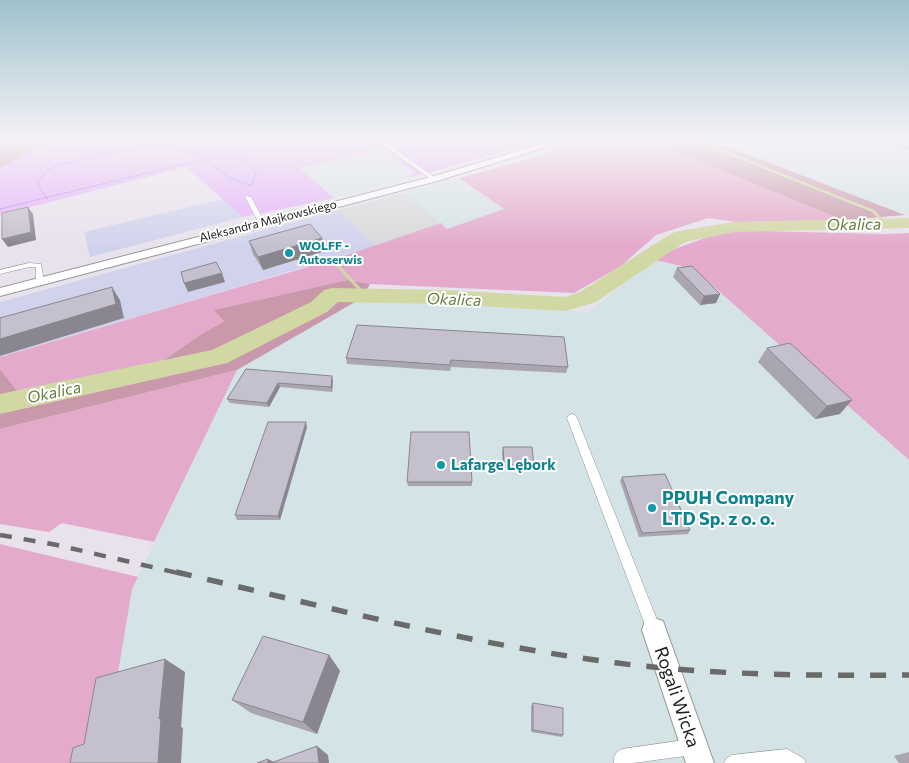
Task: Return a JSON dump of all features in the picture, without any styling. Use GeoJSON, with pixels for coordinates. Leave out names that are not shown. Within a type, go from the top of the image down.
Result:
{"type":"FeatureCollection","features":[{"type":"Feature","properties":{"kind":"street","name":"Aleksandra Majkowskiego"},"geometry":{"type":"LineString","coordinates":[[0,292],[445,176]]}},
{"type":"Feature","properties":{"kind":"street","name":"Rogali Wicka"},"geometry":{"type":"LineString","coordinates":[[654,630],[698,755]]}},
{"type":"Feature","properties":{"kind":"lane"},"geometry":{"type":"LineString","coordinates":[[429,176],[434,179]]}},
{"type":"Feature","properties":{"kind":"lane"},"geometry":{"type":"LineString","coordinates":[[248,197],[262,223]]}},
{"type":"Feature","properties":{"kind":"lane"},"geometry":{"type":"LineString","coordinates":[[0,272],[29,265],[39,265],[40,281]]}},
{"type":"Feature","properties":{"kind":"lane"},"geometry":{"type":"LineString","coordinates":[[572,418],[654,630]]}},
{"type":"Feature","properties":{"kind":"lane"},"geometry":{"type":"LineString","coordinates":[[622,763],[622,756],[698,755]]}},
{"type":"Feature","properties":{"kind":"lane"},"geometry":{"type":"LineString","coordinates":[[732,763],[787,757],[798,763]]}},
{"type":"Feature","properties":{"kind":"path"},"geometry":{"type":"LineString","coordinates":[[43,176],[37,183],[47,200]]}},
{"type":"Feature","properties":{"kind":"path"},"geometry":{"type":"LineString","coordinates":[[0,209],[47,200],[143,176]]}},
{"type":"Feature","properties":{"kind":"path"},"geometry":{"type":"LineString","coordinates":[[227,176],[252,186]]}},
{"type":"Feature","properties":{"kind":"path"},"geometry":{"type":"LineString","coordinates":[[248,197],[255,176]]}},
{"type":"Feature","properties":{"kind":"shaded area"},"geometry":{"type":"Polygon","coordinates":[[[308,176],[411,176],[409,178],[334,198],[308,176]]]}},
{"type":"Feature","properties":{"kind":"shaded area"},"geometry":{"type":"Polygon","coordinates":[[[468,176],[734,176],[843,220],[737,222],[708,218],[656,235],[621,266],[574,293],[370,284],[347,280],[215,310],[224,321],[155,366],[20,394],[0,369],[0,357],[335,259],[441,223],[447,229],[504,209],[459,178],[468,176]]]}},
{"type":"Feature","properties":{"kind":"shaded area"},"geometry":{"type":"Polygon","coordinates":[[[734,176],[802,176],[905,215],[843,220],[734,176]]]}},
{"type":"Feature","properties":{"kind":"shaded area"},"geometry":{"type":"Polygon","coordinates":[[[803,176],[909,176],[909,215],[803,176]]]}},
{"type":"Feature","properties":{"kind":"shaded area"},"geometry":{"type":"Polygon","coordinates":[[[459,178],[504,209],[448,229],[404,193],[459,178]]]}},
{"type":"Feature","properties":{"kind":"shaded area"},"geometry":{"type":"Polygon","coordinates":[[[404,193],[441,223],[376,246],[338,210],[404,193]]]}},
{"type":"Feature","properties":{"kind":"shaded area"},"geometry":{"type":"Polygon","coordinates":[[[223,199],[243,217],[90,257],[84,232],[223,199]]]}},
{"type":"Feature","properties":{"kind":"shaded area"},"geometry":{"type":"Polygon","coordinates":[[[338,210],[376,246],[0,357],[0,302],[338,210]]]}},
{"type":"Feature","properties":{"kind":"shaded area"},"geometry":{"type":"Polygon","coordinates":[[[727,230],[909,233],[909,460],[694,269],[655,260],[669,251],[727,230]]]}},
{"type":"Feature","properties":{"kind":"shaded area"},"geometry":{"type":"Polygon","coordinates":[[[655,260],[694,269],[909,460],[909,763],[103,763],[132,589],[237,370],[362,298],[588,312],[655,260]]]}},
{"type":"Feature","properties":{"kind":"shaded area"},"geometry":{"type":"Polygon","coordinates":[[[347,280],[370,284],[362,298],[237,370],[0,429],[0,369],[20,394],[155,366],[224,321],[214,310],[347,280]]]}},
{"type":"Feature","properties":{"kind":"shaded area"},"geometry":{"type":"Polygon","coordinates":[[[237,370],[154,542],[62,523],[49,532],[0,524],[0,429],[237,370]]]}},
{"type":"Feature","properties":{"kind":"shaded area"},"geometry":{"type":"Polygon","coordinates":[[[0,544],[138,577],[132,589],[103,763],[0,763],[0,544]]]}},
{"type":"Feature","properties":{"kind":"sand"},"geometry":{"type":"Polygon","coordinates":[[[0,176],[153,176],[0,215],[0,176]]]}},
{"type":"Feature","properties":{"kind":"sand"},"geometry":{"type":"Polygon","coordinates":[[[196,176],[308,176],[334,198],[243,217],[196,176]]]}},
{"type":"Feature","properties":{"kind":"building"},"geometry":{"type":"Polygon","coordinates":[[[28,207],[31,232],[2,239],[2,213],[28,207]]]}},
{"type":"Feature","properties":{"kind":"building"},"geometry":{"type":"Polygon","coordinates":[[[310,224],[322,238],[258,257],[249,241],[310,224]]]}},
{"type":"Feature","properties":{"kind":"building"},"geometry":{"type":"Polygon","coordinates":[[[216,262],[222,273],[184,283],[181,272],[216,262]]]}},
{"type":"Feature","properties":{"kind":"building"},"geometry":{"type":"Polygon","coordinates":[[[692,266],[720,294],[704,296],[677,268],[692,266]]]}},
{"type":"Feature","properties":{"kind":"building"},"geometry":{"type":"Polygon","coordinates":[[[112,287],[116,304],[0,339],[0,318],[112,287]]]}},
{"type":"Feature","properties":{"kind":"building"},"geometry":{"type":"Polygon","coordinates":[[[357,325],[564,337],[568,367],[451,360],[450,365],[346,358],[357,325]]]}},
{"type":"Feature","properties":{"kind":"building"},"geometry":{"type":"Polygon","coordinates":[[[790,343],[852,400],[827,406],[767,348],[790,343]]]}},
{"type":"Feature","properties":{"kind":"building"},"geometry":{"type":"Polygon","coordinates":[[[246,369],[332,376],[331,387],[278,383],[267,403],[227,399],[246,369]]]}},
{"type":"Feature","properties":{"kind":"building"},"geometry":{"type":"Polygon","coordinates":[[[268,422],[306,422],[278,516],[235,515],[268,422]]]}},
{"type":"Feature","properties":{"kind":"building","name":"Lafarge Lębork"},"geometry":{"type":"Polygon","coordinates":[[[411,432],[469,432],[472,482],[407,482],[411,432]]]}},
{"type":"Feature","properties":{"kind":"building"},"geometry":{"type":"Polygon","coordinates":[[[503,447],[532,447],[534,466],[504,465],[503,447]]]}},
{"type":"Feature","properties":{"kind":"building","name":"PPUH Company LTD Sp. z o. o."},"geometry":{"type":"Polygon","coordinates":[[[665,474],[690,530],[642,533],[622,477],[665,474]]]}},
{"type":"Feature","properties":{"kind":"building"},"geometry":{"type":"Polygon","coordinates":[[[263,636],[329,655],[303,722],[232,700],[263,636]]]}},
{"type":"Feature","properties":{"kind":"building"},"geometry":{"type":"Polygon","coordinates":[[[165,659],[159,719],[161,718],[158,763],[70,763],[73,748],[84,744],[96,678],[165,659]]]}},
{"type":"Feature","properties":{"kind":"building"},"geometry":{"type":"Polygon","coordinates":[[[533,703],[563,708],[563,735],[533,730],[533,703]]]}},
{"type":"Feature","properties":{"kind":"building"},"geometry":{"type":"Polygon","coordinates":[[[317,746],[319,763],[271,763],[317,746]]]}},
{"type":"Feature","properties":{"kind":"building"},"geometry":{"type":"Polygon","coordinates":[[[268,759],[268,763],[257,763],[268,759]]]}},
{"type":"Feature","properties":{"kind":"waterway"},"geometry":{"type":"LineString","coordinates":[[784,176],[873,211],[885,223]]}},
{"type":"Feature","properties":{"kind":"waterway","name":"Okalica"},"geometry":{"type":"LineString","coordinates":[[0,404],[218,357],[319,307],[332,295],[443,297],[566,304],[588,297],[679,237],[734,227],[909,223]]}},
{"type":"Feature","properties":{"kind":"waterway"},"geometry":{"type":"LineString","coordinates":[[337,265],[364,294]]}},
{"type":"Feature","properties":{"kind":"railway"},"geometry":{"type":"LineString","coordinates":[[0,535],[57,545],[182,574]]}},
{"type":"Feature","properties":{"kind":"railway"},"geometry":{"type":"LineString","coordinates":[[176,572],[433,631],[588,659],[668,668],[748,673],[909,675]]}},
{"type":"Feature","properties":{"kind":"place","name":"WOLFF - Autoserwis"},"geometry":{"type":"Point","coordinates":[289,253]}},
{"type":"Feature","properties":{"kind":"place","name":"Lafarge Lębork"},"geometry":{"type":"Point","coordinates":[441,465]}},
{"type":"Feature","properties":{"kind":"place","name":"PPUH Company LTD Sp. z o. o."},"geometry":{"type":"Point","coordinates":[652,508]}}]}
